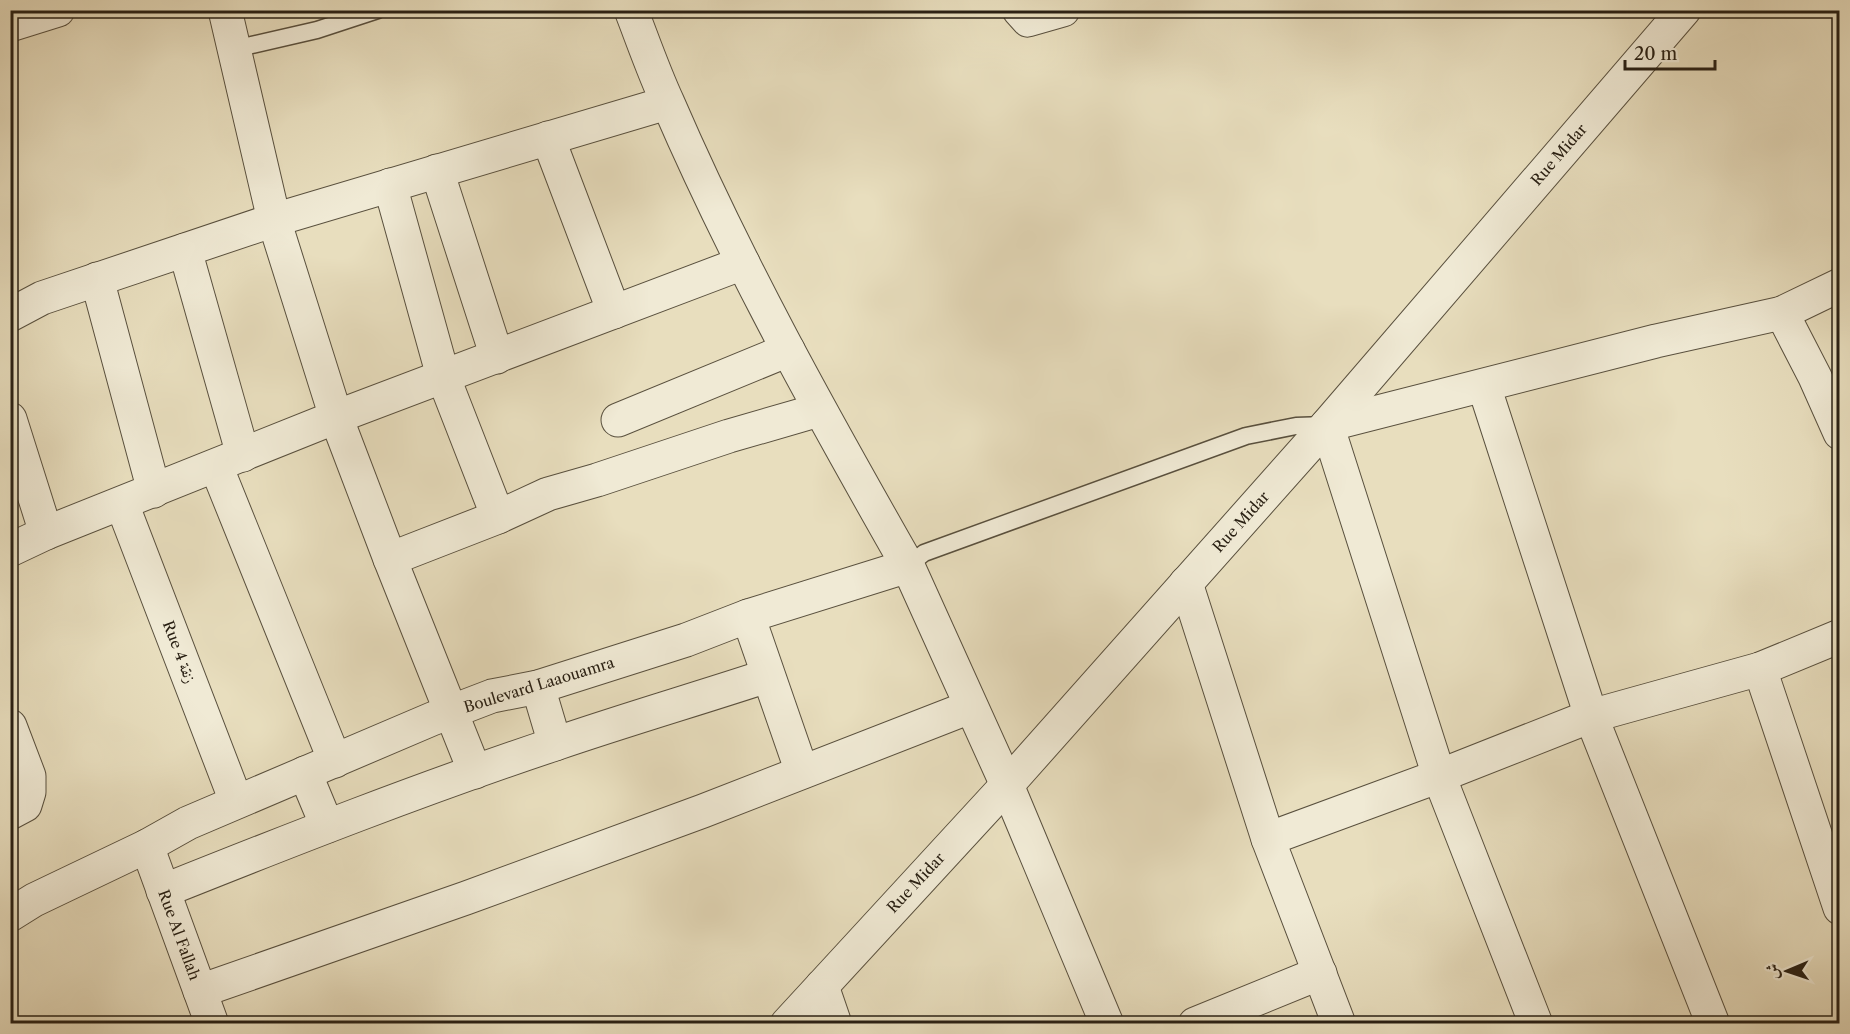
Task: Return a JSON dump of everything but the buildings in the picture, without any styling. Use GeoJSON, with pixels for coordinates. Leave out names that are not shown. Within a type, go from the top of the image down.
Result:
{"type":"FeatureCollection","features":[{"type":"Feature","properties":{"kind":"street"},"geometry":{"type":"LineString","coordinates":[[10,25],[58,10]]}},
{"type":"Feature","properties":{"kind":"street"},"geometry":{"type":"LineString","coordinates":[[225,10],[274,220],[336,417],[390,560],[475,772]]}},
{"type":"Feature","properties":{"kind":"street"},"geometry":{"type":"LineString","coordinates":[[631,10],[667,102],[743,263],[819,410],[908,566],[1007,785],[1107,1023]]}},
{"type":"Feature","properties":{"kind":"street"},"geometry":{"type":"LineString","coordinates":[[1019,10],[1028,20],[1063,10]]}},
{"type":"Feature","properties":{"kind":"street","name":"Rue Midar"},"geometry":{"type":"LineString","coordinates":[[787,1023],[1007,785],[1327,425],[1684,10]]}},
{"type":"Feature","properties":{"kind":"street"},"geometry":{"type":"LineString","coordinates":[[10,315],[42,298],[274,220],[667,102]]}},
{"type":"Feature","properties":{"kind":"street"},"geometry":{"type":"LineString","coordinates":[[548,138],[614,312]]}},
{"type":"Feature","properties":{"kind":"street"},"geometry":{"type":"LineString","coordinates":[[437,171],[497,357]]}},
{"type":"Feature","properties":{"kind":"street"},"geometry":{"type":"LineString","coordinates":[[390,185],[444,376],[498,517]]}},
{"type":"Feature","properties":{"kind":"street"},"geometry":{"type":"LineString","coordinates":[[185,250],[229,460],[335,760]]}},
{"type":"Feature","properties":{"kind":"street"},"geometry":{"type":"LineString","coordinates":[[10,550],[46,533],[336,417],[743,263]]}},
{"type":"Feature","properties":{"kind":"street"},"geometry":{"type":"LineString","coordinates":[[97,279],[154,491]]}},
{"type":"Feature","properties":{"kind":"street"},"geometry":{"type":"LineString","coordinates":[[1536,1023],[1439,776],[1327,425],[1656,341],[1782,313],[1839,285]]}},
{"type":"Feature","properties":{"kind":"street"},"geometry":{"type":"LineString","coordinates":[[1782,313],[1815,377],[1839,433]]}},
{"type":"Feature","properties":{"kind":"street"},"geometry":{"type":"LineString","coordinates":[[618,420],[788,350]]}},
{"type":"Feature","properties":{"kind":"street"},"geometry":{"type":"LineString","coordinates":[[1484,386],[1591,716],[1713,1023]]}},
{"type":"Feature","properties":{"kind":"street"},"geometry":{"type":"LineString","coordinates":[[390,560],[498,517],[548,494],[729,436],[819,410]]}},
{"type":"Feature","properties":{"kind":"street"},"geometry":{"type":"LineString","coordinates":[[10,419],[46,533]]}},
{"type":"Feature","properties":{"kind":"street","name":"Rue 4 زنقة"},"geometry":{"type":"LineString","coordinates":[[122,504],[237,801]]}},
{"type":"Feature","properties":{"kind":"street","name":"Boulevard Laaouamra"},"geometry":{"type":"LineString","coordinates":[[10,915],[34,900],[147,846],[188,823],[492,696],[538,687],[686,640],[748,616],[908,566]]}},
{"type":"Feature","properties":{"kind":"street"},"geometry":{"type":"LineString","coordinates":[[1186,583],[1268,839],[1339,1023]]}},
{"type":"Feature","properties":{"kind":"street"},"geometry":{"type":"LineString","coordinates":[[748,616],[802,772]]}},
{"type":"Feature","properties":{"kind":"street"},"geometry":{"type":"LineString","coordinates":[[1268,839],[1439,776],[1591,716],[1760,669],[1839,636]]}},
{"type":"Feature","properties":{"kind":"street"},"geometry":{"type":"LineString","coordinates":[[1760,669],[1839,908]]}},
{"type":"Feature","properties":{"kind":"street"},"geometry":{"type":"LineString","coordinates":[[163,891],[327,826],[475,772],[768,676]]}},
{"type":"Feature","properties":{"kind":"street"},"geometry":{"type":"LineString","coordinates":[[538,687],[555,744]]}},
{"type":"Feature","properties":{"kind":"street"},"geometry":{"type":"LineString","coordinates":[[200,991],[466,898],[703,811],[970,706]]}},
{"type":"Feature","properties":{"kind":"street"},"geometry":{"type":"LineString","coordinates":[[10,726],[29,777],[29,792],[25,805],[10,813]]}},
{"type":"Feature","properties":{"kind":"street"},"geometry":{"type":"LineString","coordinates":[[305,773],[327,826]]}},
{"type":"Feature","properties":{"kind":"street","name":"Rue Al Fallah"},"geometry":{"type":"LineString","coordinates":[[147,846],[212,1023]]}},
{"type":"Feature","properties":{"kind":"street"},"geometry":{"type":"LineString","coordinates":[[1195,1023],[1320,973]]}},
{"type":"Feature","properties":{"kind":"street"},"geometry":{"type":"LineString","coordinates":[[822,986],[835,1023]]}},
{"type":"Feature","properties":{"kind":"lane"},"geometry":{"type":"LineString","coordinates":[[234,49],[317,30],[378,10]]}},
{"type":"Feature","properties":{"kind":"lane"},"geometry":{"type":"LineString","coordinates":[[908,566],[924,553],[1246,436],[1296,426],[1327,425]]}}]}
